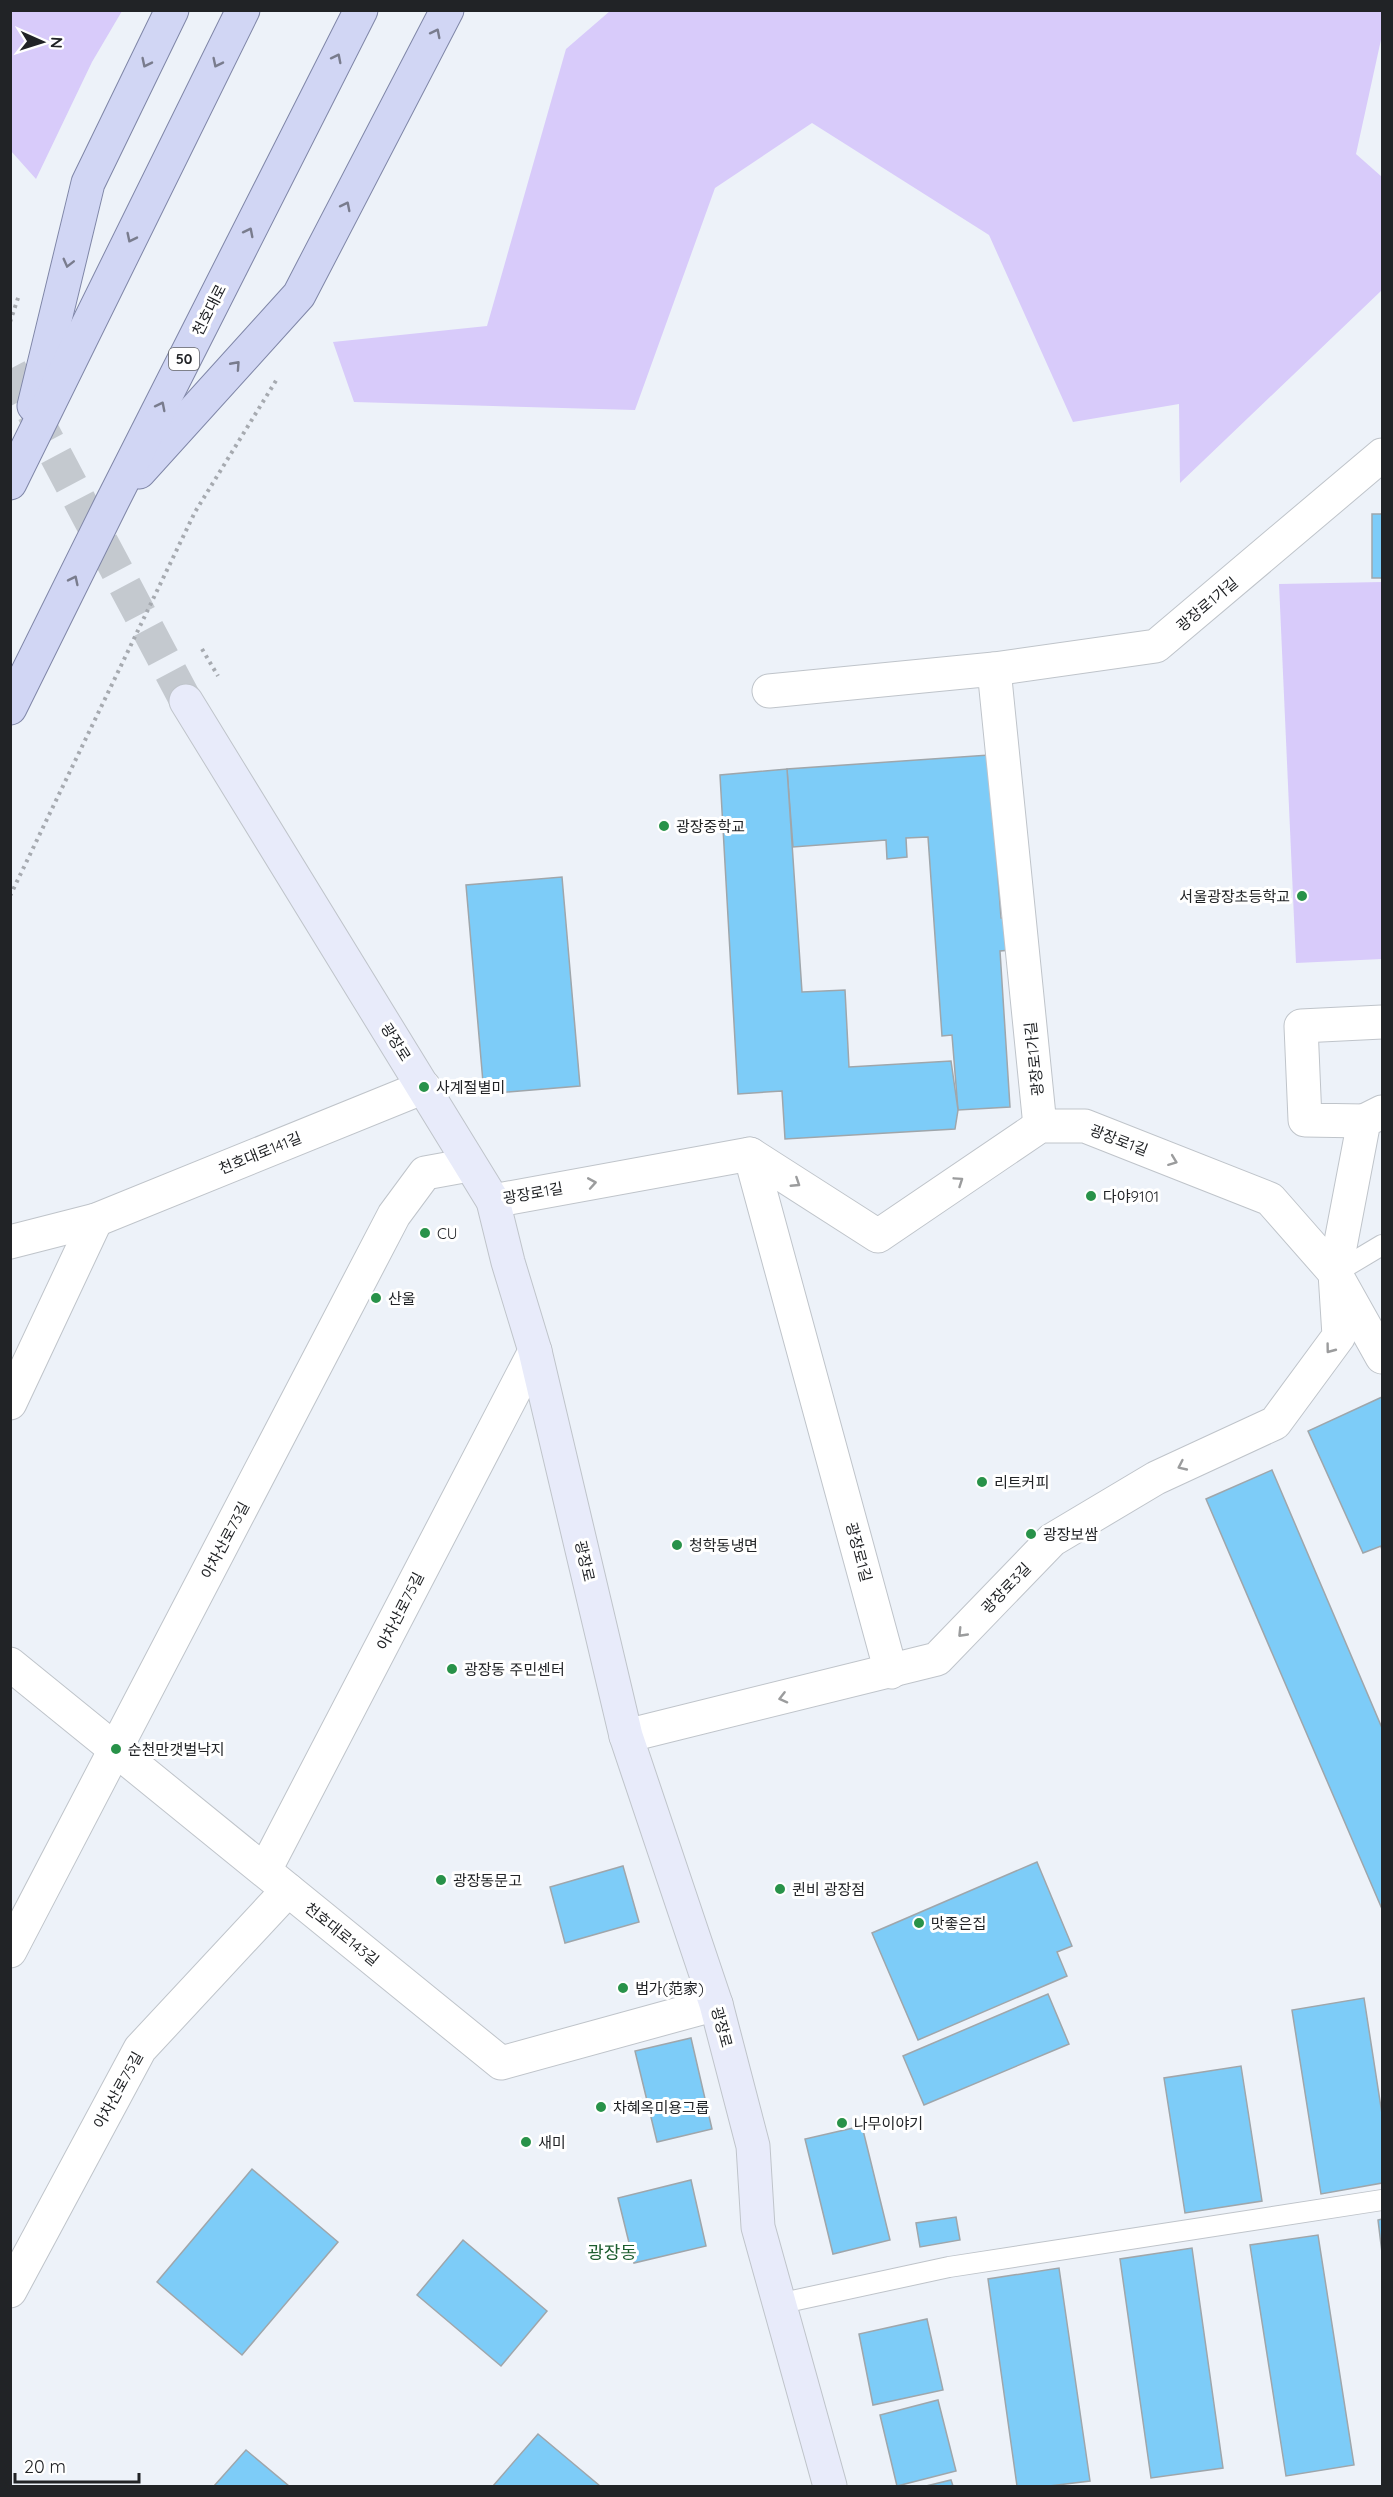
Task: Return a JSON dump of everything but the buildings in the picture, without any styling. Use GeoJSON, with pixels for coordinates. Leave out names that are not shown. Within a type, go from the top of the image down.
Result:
{"type":"FeatureCollection","features":[{"type":"Feature","properties":{"kind":"main road"},"geometry":{"type":"LineString","coordinates":[[15,475],[88,183],[172,10]]}},
{"type":"Feature","properties":{"kind":"main road"},"geometry":{"type":"LineString","coordinates":[[15,475],[243,10]]}},
{"type":"Feature","properties":{"kind":"main road","name":"천호대로"},"geometry":{"type":"LineString","coordinates":[[10,708],[360,10]]}},
{"type":"Feature","properties":{"kind":"main road"},"geometry":{"type":"LineString","coordinates":[[112,502],[300,295],[447,10]]}},
{"type":"Feature","properties":{"kind":"street","name":"광장로1가길"},"geometry":{"type":"LineString","coordinates":[[769,691],[994,669],[1156,646],[1383,455]]}},
{"type":"Feature","properties":{"kind":"street","name":"광장로1가길"},"geometry":{"type":"LineString","coordinates":[[994,669],[1040,1126]]}},
{"type":"Feature","properties":{"kind":"street","name":"광장로"},"geometry":{"type":"LineString","coordinates":[[186,701],[424,1087],[469,1165],[493,1200],[507,1262],[535,1351],[626,1736],[716,2004],[753,2146],[758,2227],[830,2487]]}},
{"type":"Feature","properties":{"kind":"street"},"geometry":{"type":"LineString","coordinates":[[1373,1116],[1305,1120],[1301,1026],[1383,1022]]}},
{"type":"Feature","properties":{"kind":"street","name":"천호대로141길"},"geometry":{"type":"LineString","coordinates":[[10,1242],[96,1220],[424,1087]]}},
{"type":"Feature","properties":{"kind":"street","name":"광장로3길"},"geometry":{"type":"LineString","coordinates":[[626,1736],[937,1659],[1052,1540],[1156,1478],[1275,1423],[1339,1336],[1335,1273],[1373,1116]]}},
{"type":"Feature","properties":{"kind":"street"},"geometry":{"type":"LineString","coordinates":[[750,1154],[878,1236],[1040,1126]]}},
{"type":"Feature","properties":{"kind":"street","name":"광장로1길"},"geometry":{"type":"LineString","coordinates":[[1040,1126],[1085,1126],[1270,1198],[1335,1273],[1383,1357]]}},
{"type":"Feature","properties":{"kind":"street","name":"광장로1길"},"geometry":{"type":"LineString","coordinates":[[493,1200],[750,1154],[891,1672]]}},
{"type":"Feature","properties":{"kind":"street","name":"아차산로73길"},"geometry":{"type":"LineString","coordinates":[[10,1951],[394,1215],[425,1173],[469,1165]]}},
{"type":"Feature","properties":{"kind":"street"},"geometry":{"type":"LineString","coordinates":[[10,1403],[96,1220]]}},
{"type":"Feature","properties":{"kind":"street","name":"아차산로75길"},"geometry":{"type":"LineString","coordinates":[[10,2291],[140,2049],[277,1880],[535,1351]]}},
{"type":"Feature","properties":{"kind":"street","name":"천호대로143길"},"geometry":{"type":"LineString","coordinates":[[10,1664],[501,2063],[716,2004]]}},
{"type":"Feature","properties":{"kind":"lane"},"geometry":{"type":"LineString","coordinates":[[10,685],[57,614]]}},
{"type":"Feature","properties":{"kind":"lane"},"geometry":{"type":"LineString","coordinates":[[1335,1273],[1383,1245]]}},
{"type":"Feature","properties":{"kind":"lane"},"geometry":{"type":"LineString","coordinates":[[778,2304],[949,2267],[1383,2200]]}},
{"type":"Feature","properties":{"kind":"path"},"geometry":{"type":"LineString","coordinates":[[10,896],[195,512],[281,373]]}},
{"type":"Feature","properties":{"kind":"shaded area"},"geometry":{"type":"Polygon","coordinates":[[[10,11],[122,11],[92,62],[36,179],[11,151],[10,11]]]}},
{"type":"Feature","properties":{"kind":"shaded area"},"geometry":{"type":"Polygon","coordinates":[[[610,11],[1382,11],[1382,35],[1356,154],[1382,177],[1382,290],[1180,483],[1179,404],[1073,422],[989,235],[812,123],[715,188],[635,410],[354,402],[333,342],[487,326],[566,49],[610,11]]]}},
{"type":"Feature","properties":{"kind":"shaded area"},"geometry":{"type":"Polygon","coordinates":[[[1382,582],[1382,959],[1296,963],[1279,584],[1382,582]]]}},
{"type":"Feature","properties":{"kind":"tunnel"},"geometry":{"type":"LineString","coordinates":[[10,369],[186,701]]}},
{"type":"Feature","properties":{"kind":"place","name":"광장중학교"},"geometry":{"type":"Point","coordinates":[664,826]}},
{"type":"Feature","properties":{"kind":"place","name":"서울광장초등학교"},"geometry":{"type":"Point","coordinates":[1302,896]}},
{"type":"Feature","properties":{"kind":"place","name":"사계절별미"},"geometry":{"type":"Point","coordinates":[424,1087]}},
{"type":"Feature","properties":{"kind":"place","name":"다야9101"},"geometry":{"type":"Point","coordinates":[1091,1196]}},
{"type":"Feature","properties":{"kind":"place","name":"CU"},"geometry":{"type":"Point","coordinates":[425,1233]}},
{"type":"Feature","properties":{"kind":"place","name":"산울"},"geometry":{"type":"Point","coordinates":[376,1298]}},
{"type":"Feature","properties":{"kind":"place","name":"리트커피"},"geometry":{"type":"Point","coordinates":[982,1482]}},
{"type":"Feature","properties":{"kind":"place","name":"광장보쌈"},"geometry":{"type":"Point","coordinates":[1031,1534]}},
{"type":"Feature","properties":{"kind":"place","name":"청학동냉면"},"geometry":{"type":"Point","coordinates":[677,1545]}},
{"type":"Feature","properties":{"kind":"place","name":"광장동 주민센터"},"geometry":{"type":"Point","coordinates":[452,1669]}},
{"type":"Feature","properties":{"kind":"place","name":"순천만갯벌낙지"},"geometry":{"type":"Point","coordinates":[116,1749]}},
{"type":"Feature","properties":{"kind":"place","name":"광장동문고"},"geometry":{"type":"Point","coordinates":[441,1880]}},
{"type":"Feature","properties":{"kind":"place","name":"퀸비 광장점"},"geometry":{"type":"Point","coordinates":[780,1889]}},
{"type":"Feature","properties":{"kind":"place","name":"맛좋은집"},"geometry":{"type":"Point","coordinates":[919,1923]}},
{"type":"Feature","properties":{"kind":"place","name":"범가(范家)"},"geometry":{"type":"Point","coordinates":[623,1988]}},
{"type":"Feature","properties":{"kind":"place","name":"차혜옥미용그룹"},"geometry":{"type":"Point","coordinates":[601,2107]}},
{"type":"Feature","properties":{"kind":"place","name":"나무이야기"},"geometry":{"type":"Point","coordinates":[842,2123]}},
{"type":"Feature","properties":{"kind":"place","name":"새미"},"geometry":{"type":"Point","coordinates":[526,2142]}},
{"type":"Feature","properties":{"kind":"district","name":"광장동"},"geometry":{"type":"Point","coordinates":[612,2252]}}]}
